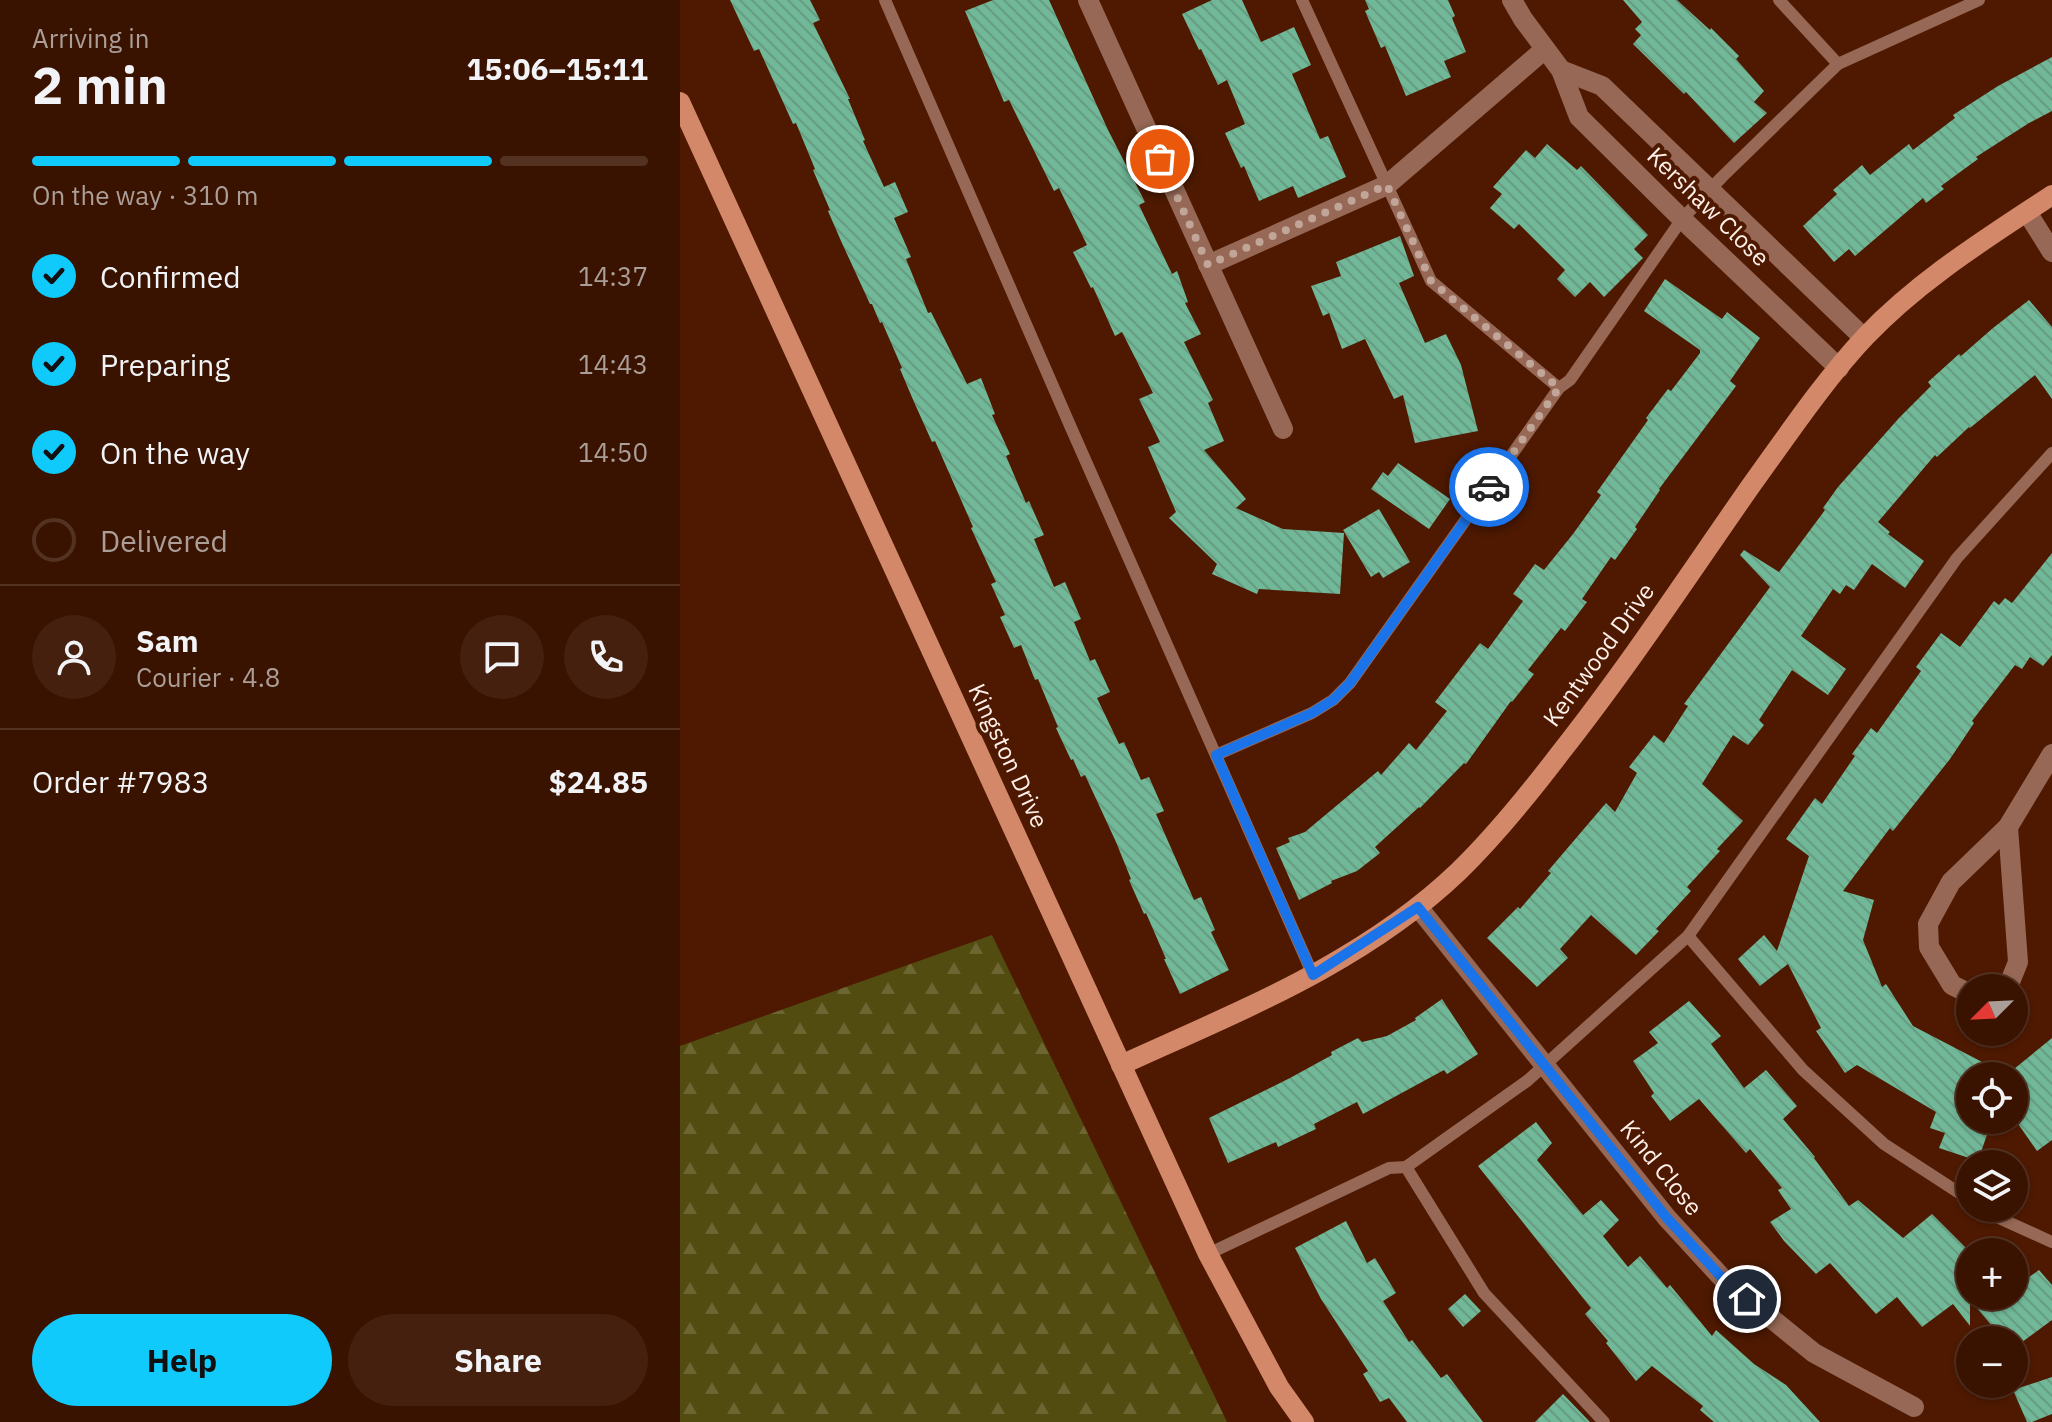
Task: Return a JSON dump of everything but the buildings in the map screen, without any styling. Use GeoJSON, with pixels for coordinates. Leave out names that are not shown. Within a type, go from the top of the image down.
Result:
{"type":"FeatureCollection","features":[{"type":"Feature","properties":{"kind":"street"},"geometry":{"type":"LineString","coordinates":[[1088,0],[1283,429]]}},
{"type":"Feature","properties":{"kind":"street","name":"Kershaw Close"},"geometry":{"type":"LineString","coordinates":[[1512,0],[1561,70],[1579,117],[1839,368]]}},
{"type":"Feature","properties":{"kind":"street"},"geometry":{"type":"LineString","coordinates":[[1208,265],[1387,185],[1545,49]]}},
{"type":"Feature","properties":{"kind":"street","name":"Kershaw Close"},"geometry":{"type":"LineString","coordinates":[[1561,70],[1602,86],[1864,338]]}},
{"type":"Feature","properties":{"kind":"street","name":"Kingston Drive"},"geometry":{"type":"LineString","coordinates":[[680,102],[1208,1254],[1279,1387],[1304,1422]]}},
{"type":"Feature","properties":{"kind":"street","name":"Kentwood Drive"},"geometry":{"type":"LineString","coordinates":[[1121,1065],[1313,975],[1418,907],[1477,853],[1598,705],[1810,403],[1864,338],[1933,277],[2052,195]]}},
{"type":"Feature","properties":{"kind":"street"},"geometry":{"type":"LineString","coordinates":[[2027,212],[2052,252]]}},
{"type":"Feature","properties":{"kind":"street"},"geometry":{"type":"LineString","coordinates":[[1956,987],[1929,947],[1928,924],[1951,882],[2008,827],[2052,754]]}},
{"type":"Feature","properties":{"kind":"street"},"geometry":{"type":"LineString","coordinates":[[2008,827],[2018,962],[2013,974]]}},
{"type":"Feature","properties":{"kind":"street","name":"Kind Close"},"geometry":{"type":"LineString","coordinates":[[1418,907],[1667,1218],[1725,1281],[1814,1353],[1914,1407]]}},
{"type":"Feature","properties":{"kind":"lane"},"geometry":{"type":"LineString","coordinates":[[885,0],[1313,975]]}},
{"type":"Feature","properties":{"kind":"lane"},"geometry":{"type":"LineString","coordinates":[[1302,0],[1431,281],[1559,388]]}},
{"type":"Feature","properties":{"kind":"lane"},"geometry":{"type":"LineString","coordinates":[[1779,0],[1838,64]]}},
{"type":"Feature","properties":{"kind":"lane"},"geometry":{"type":"LineString","coordinates":[[1216,755],[1312,713],[1333,700],[1350,683],[1559,388],[1570,380],[1682,219],[1710,189],[1838,64],[1979,0]]}},
{"type":"Feature","properties":{"kind":"lane"},"geometry":{"type":"LineString","coordinates":[[1208,1254],[1389,1168],[1406,1167],[1527,1081],[1688,936],[1957,558],[2052,453]]}},
{"type":"Feature","properties":{"kind":"lane"},"geometry":{"type":"LineString","coordinates":[[1688,936],[1803,1070],[1884,1144],[1956,1191]]}},
{"type":"Feature","properties":{"kind":"lane"},"geometry":{"type":"LineString","coordinates":[[1406,1167],[1484,1293],[1604,1422]]}},
{"type":"Feature","properties":{"kind":"lane"},"geometry":{"type":"LineString","coordinates":[[2008,1222],[2052,1242]]}},
{"type":"Feature","properties":{"kind":"green space"},"geometry":{"type":"Polygon","coordinates":[[[992,935],[1227,1422],[680,1422],[680,1046],[992,935]]]}},
{"type":"Feature","properties":{"kind":"way so far"},"geometry":{"type":"LineString","coordinates":[[1160,159],[1208,265],[1387,185],[1431,281],[1559,388],[1489,487]]}},
{"type":"Feature","properties":{"kind":"route"},"geometry":{"type":"LineString","coordinates":[[1489,487],[1350,683],[1333,700],[1312,713],[1216,755],[1313,975],[1418,907],[1667,1218],[1725,1281],[1747,1299]]}}]}
